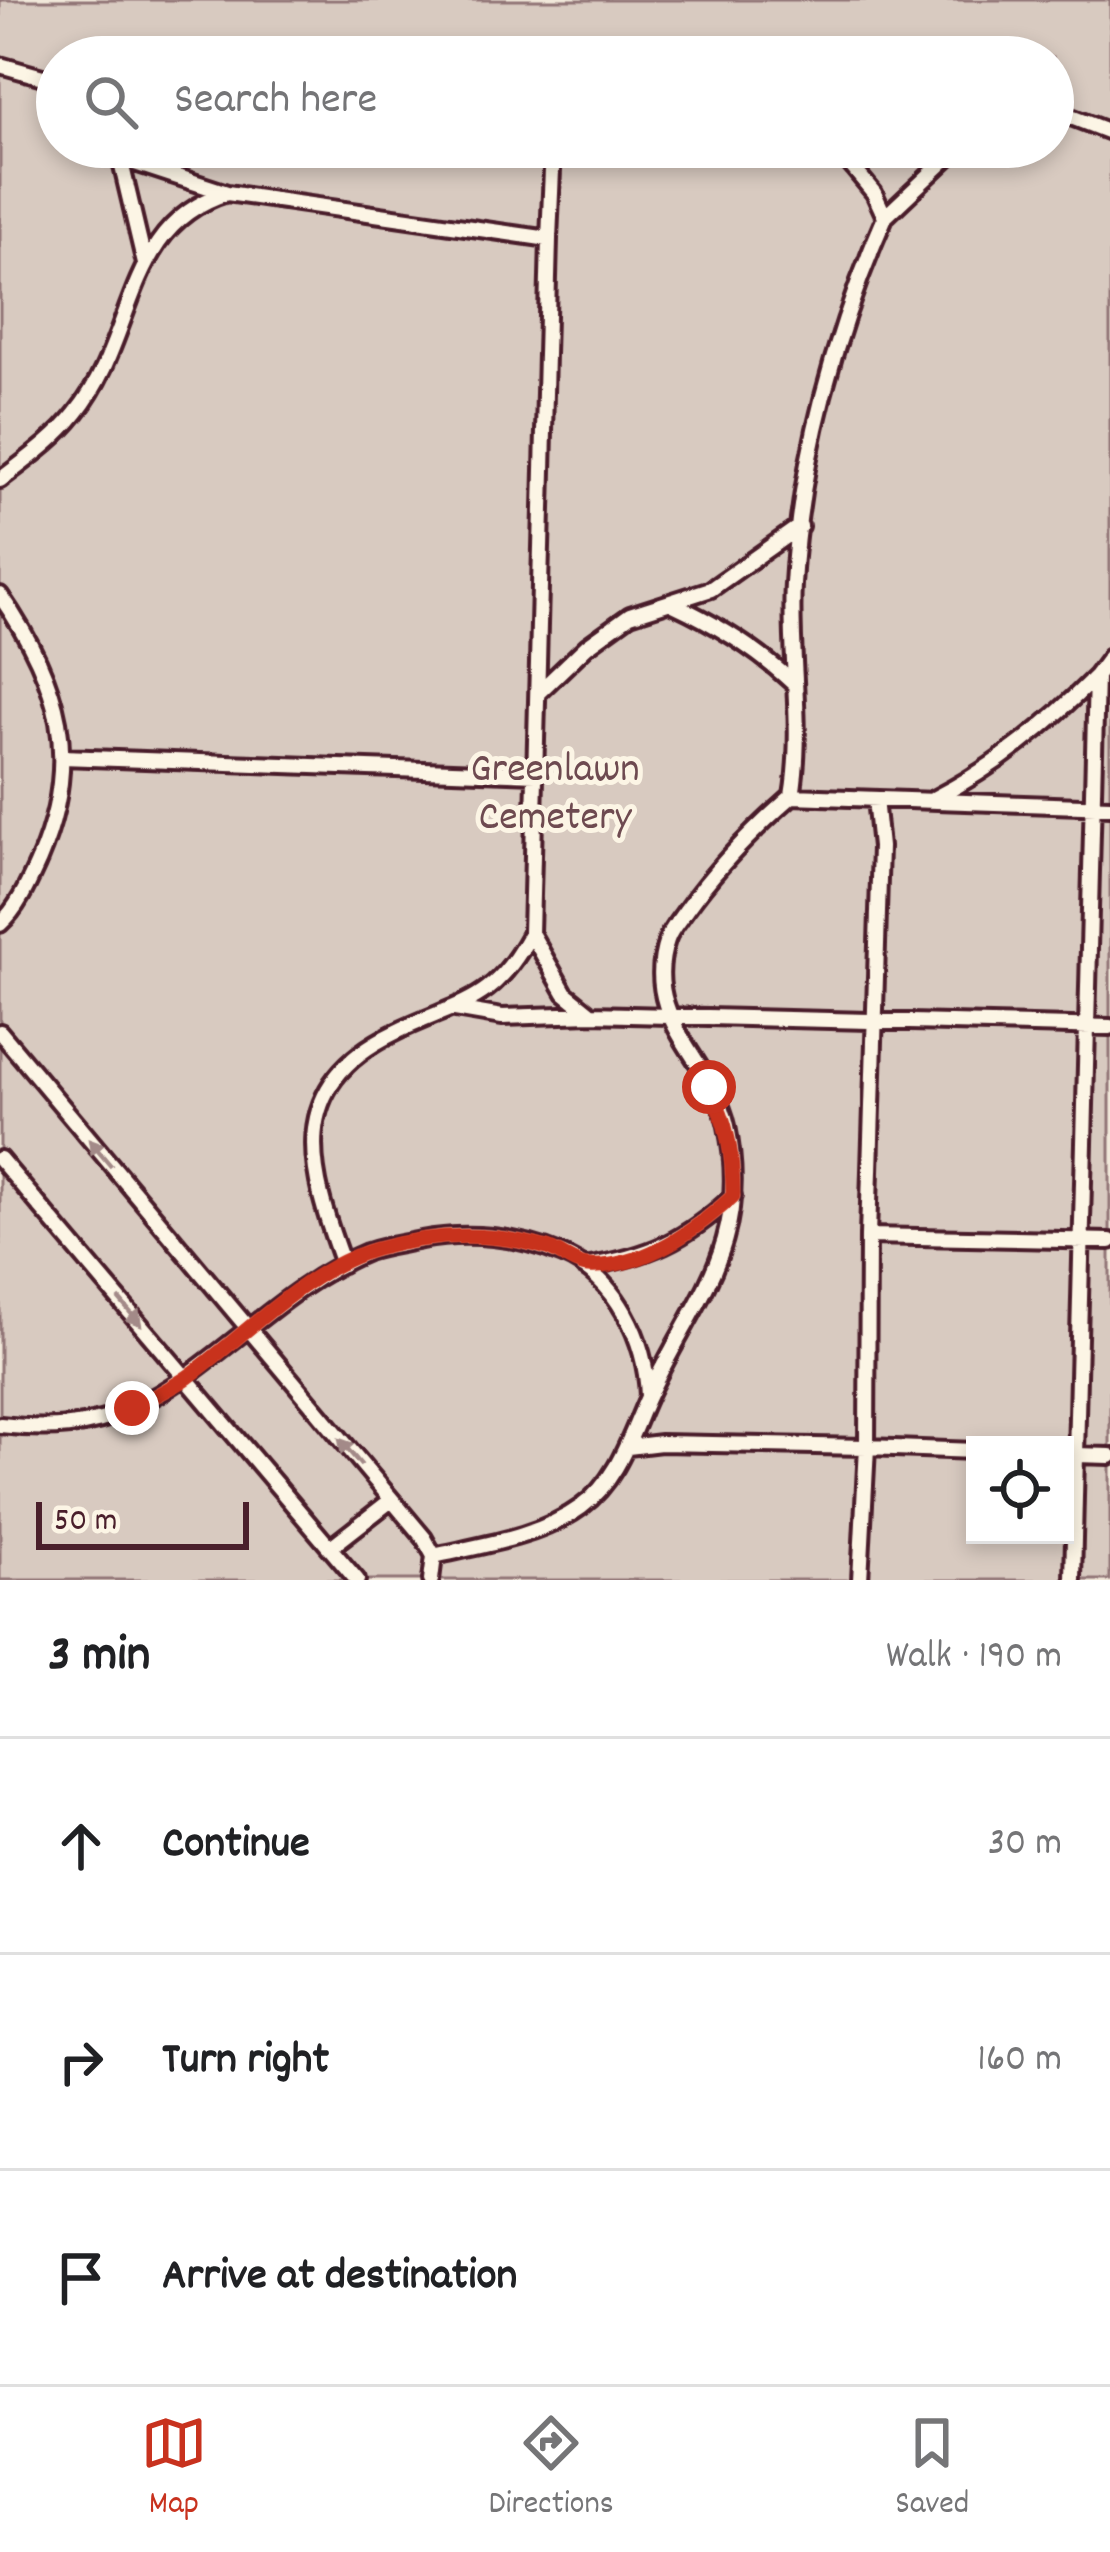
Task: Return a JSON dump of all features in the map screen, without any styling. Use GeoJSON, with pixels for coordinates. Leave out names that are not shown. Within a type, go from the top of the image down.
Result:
{"type":"FeatureCollection","features":[{"type":"Feature","properties":{"kind":"lane"},"geometry":{"type":"LineString","coordinates":[[0,64],[36,75]]}},
{"type":"Feature","properties":{"kind":"lane"},"geometry":{"type":"LineString","coordinates":[[1074,117],[1110,132]]}},
{"type":"Feature","properties":{"kind":"lane"},"geometry":{"type":"LineString","coordinates":[[120,168],[145,264]]}},
{"type":"Feature","properties":{"kind":"lane"},"geometry":{"type":"LineString","coordinates":[[157,168],[226,193],[549,238]]}},
{"type":"Feature","properties":{"kind":"lane"},"geometry":{"type":"LineString","coordinates":[[343,1264],[320,1202],[313,1156],[314,1113],[365,1049],[487,993],[510,972],[531,933],[552,168]]}},
{"type":"Feature","properties":{"kind":"lane"},"geometry":{"type":"LineString","coordinates":[[853,168],[874,193],[885,217]]}},
{"type":"Feature","properties":{"kind":"lane"},"geometry":{"type":"LineString","coordinates":[[434,1556],[511,1538],[581,1507],[604,1483],[628,1447],[648,1396],[704,1293],[724,1245],[733,1196],[725,1118],[662,992],[667,939],[711,874],[792,796],[798,760],[793,581],[806,485],[849,301],[885,217],[937,168]]}},
{"type":"Feature","properties":{"kind":"lane"},"geometry":{"type":"LineString","coordinates":[[0,480],[76,414],[104,368],[162,232],[183,212],[226,193]]}},
{"type":"Feature","properties":{"kind":"lane"},"geometry":{"type":"LineString","coordinates":[[539,692],[587,646],[630,615],[711,590],[800,526]]}},
{"type":"Feature","properties":{"kind":"lane"},"geometry":{"type":"LineString","coordinates":[[0,595],[39,657],[55,698],[62,757],[57,808],[47,840],[30,879],[0,924]]}},
{"type":"Feature","properties":{"kind":"lane"},"geometry":{"type":"LineString","coordinates":[[673,604],[722,627],[794,684]]}},
{"type":"Feature","properties":{"kind":"lane"},"geometry":{"type":"LineString","coordinates":[[931,801],[982,774],[1046,726],[1110,657]]}},
{"type":"Feature","properties":{"kind":"lane"},"geometry":{"type":"LineString","coordinates":[[1071,1436],[1102,807],[1096,676]]}},
{"type":"Feature","properties":{"kind":"lane"},"geometry":{"type":"LineString","coordinates":[[62,757],[536,774]]}},
{"type":"Feature","properties":{"kind":"lane"},"geometry":{"type":"LineString","coordinates":[[792,796],[1102,807]]}},
{"type":"Feature","properties":{"kind":"lane"},"geometry":{"type":"LineString","coordinates":[[860,1580],[880,847],[875,799]]}},
{"type":"Feature","properties":{"kind":"lane"},"geometry":{"type":"LineString","coordinates":[[531,933],[565,992],[591,1014]]}},
{"type":"Feature","properties":{"kind":"lane"},"geometry":{"type":"LineString","coordinates":[[455,1009],[502,1017],[591,1014],[1110,1027]]}},
{"type":"Feature","properties":{"kind":"lane"},"geometry":{"type":"LineString","coordinates":[[0,1032],[424,1538],[434,1556],[431,1580]]}},
{"type":"Feature","properties":{"kind":"lane"},"geometry":{"type":"LineString","coordinates":[[0,1159],[357,1580]]}},
{"type":"Feature","properties":{"kind":"lane"},"geometry":{"type":"LineString","coordinates":[[584,1267],[636,1258],[678,1238],[733,1196]]}},
{"type":"Feature","properties":{"kind":"lane"},"geometry":{"type":"LineString","coordinates":[[0,1425],[86,1426],[132,1408],[186,1378],[247,1329],[343,1264],[373,1250],[448,1235],[546,1248],[584,1267],[624,1310],[640,1347],[648,1396]]}},
{"type":"Feature","properties":{"kind":"lane"},"geometry":{"type":"LineString","coordinates":[[868,1236],[1110,1241]]}},
{"type":"Feature","properties":{"kind":"lane"},"geometry":{"type":"LineString","coordinates":[[628,1447],[662,1443],[966,1451]]}},
{"type":"Feature","properties":{"kind":"lane"},"geometry":{"type":"LineString","coordinates":[[1074,1455],[1110,1456]]}},
{"type":"Feature","properties":{"kind":"lane"},"geometry":{"type":"LineString","coordinates":[[331,1547],[390,1501]]}},
{"type":"Feature","properties":{"kind":"lane"},"geometry":{"type":"LineString","coordinates":[[1072,1544],[1073,1580]]}},
{"type":"Feature","properties":{"kind":"green space","name":"Greenlawn Cemetery"},"geometry":{"type":"Polygon","coordinates":[[[0,0],[1110,0],[1110,1580],[0,1580],[0,0]]]}},
{"type":"Feature","properties":{"kind":"route"},"geometry":{"type":"LineString","coordinates":[[132,1408],[186,1378],[320,1277],[373,1250],[448,1235],[494,1238],[546,1248],[584,1267],[636,1258],[678,1238],[733,1196],[725,1118],[709,1087]]}}]}
